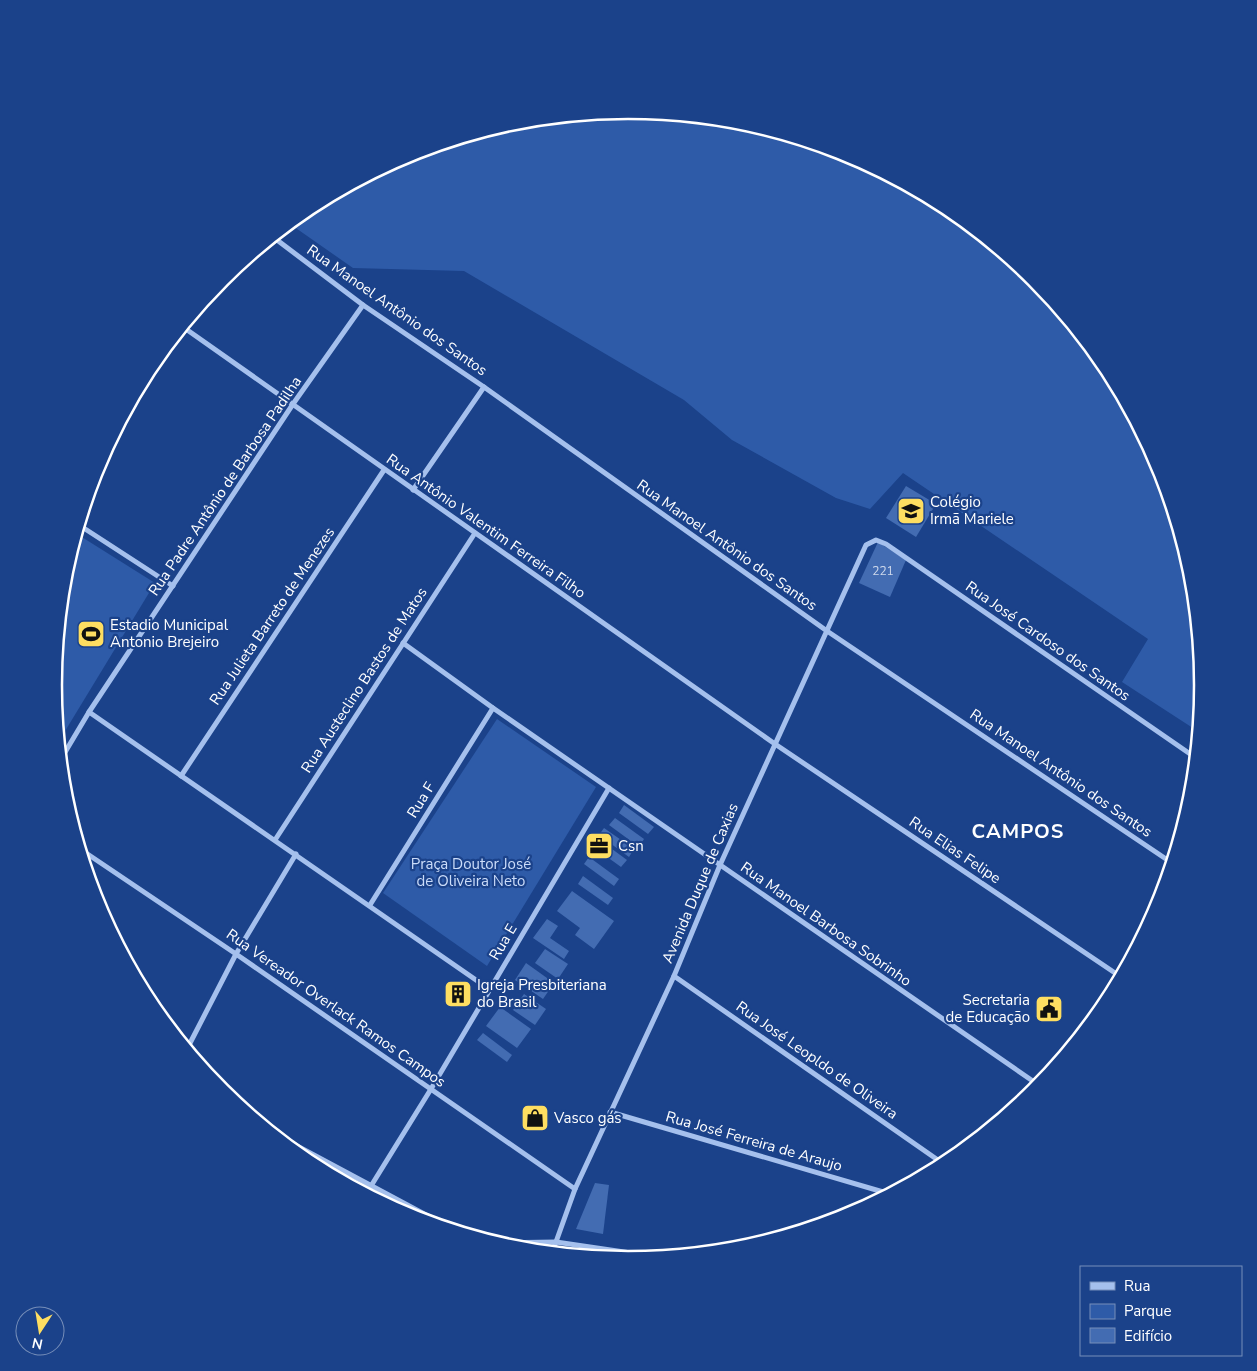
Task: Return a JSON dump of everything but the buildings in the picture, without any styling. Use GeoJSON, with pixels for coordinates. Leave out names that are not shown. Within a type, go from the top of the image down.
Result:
{"type":"FeatureCollection","features":[{"type":"Feature","properties":{"kind":"street","name":"Rua Manoel Antônio dos Santos"},"geometry":{"type":"LineString","coordinates":[[278,241],[363,305],[484,387],[827,631],[1166,859]]}},
{"type":"Feature","properties":{"kind":"street","name":"Rua Padre Antônio de Barbosa Padilha"},"geometry":{"type":"LineString","coordinates":[[66,750],[89,712],[293,404],[363,305]]}},
{"type":"Feature","properties":{"kind":"street","name":"Rua Antônio Valentim Ferreira Filho"},"geometry":{"type":"LineString","coordinates":[[188,330],[775,744]]}},
{"type":"Feature","properties":{"kind":"street"},"geometry":{"type":"LineString","coordinates":[[413,490],[484,387]]}},
{"type":"Feature","properties":{"kind":"street","name":"Rua Julieta Barreto de Menezes"},"geometry":{"type":"LineString","coordinates":[[181,776],[384,470]]}},
{"type":"Feature","properties":{"kind":"street"},"geometry":{"type":"LineString","coordinates":[[85,529],[173,586]]}},
{"type":"Feature","properties":{"kind":"street","name":"Rua Austeclino Bastos de Matos"},"geometry":{"type":"LineString","coordinates":[[275,840],[475,533]]}},
{"type":"Feature","properties":{"kind":"street","name":"Avenida Duque de Caxias"},"geometry":{"type":"LineString","coordinates":[[554,1247],[575,1189],[674,976],[720,865],[866,545],[876,540],[886,544]]}},
{"type":"Feature","properties":{"kind":"street","name":"Rua José Cardoso dos Santos"},"geometry":{"type":"LineString","coordinates":[[886,544],[1190,754]]}},
{"type":"Feature","properties":{"kind":"street","name":"Rua Manoel Barbosa Sobrinho"},"geometry":{"type":"LineString","coordinates":[[403,643],[493,708],[1033,1081]]}},
{"type":"Feature","properties":{"kind":"street","name":"Rua F"},"geometry":{"type":"LineString","coordinates":[[370,905],[493,708]]}},
{"type":"Feature","properties":{"kind":"street"},"geometry":{"type":"LineString","coordinates":[[89,712],[489,989]]}},
{"type":"Feature","properties":{"kind":"street","name":"Rua Elias Felipe"},"geometry":{"type":"LineString","coordinates":[[775,744],[1116,974]]}},
{"type":"Feature","properties":{"kind":"street","name":"Rua E"},"geometry":{"type":"LineString","coordinates":[[371,1186],[431,1089],[610,788]]}},
{"type":"Feature","properties":{"kind":"street"},"geometry":{"type":"LineString","coordinates":[[190,1043],[236,954],[296,854]]}},
{"type":"Feature","properties":{"kind":"street","name":"Rua Vereador Overlack Ramos Campos"},"geometry":{"type":"LineString","coordinates":[[89,855],[236,954],[575,1189]]}},
{"type":"Feature","properties":{"kind":"street","name":"Rua José Leopldo de Oliveira"},"geometry":{"type":"LineString","coordinates":[[674,976],[938,1159]]}},
{"type":"Feature","properties":{"kind":"street","name":"Rua José Ferreira de Araujo"},"geometry":{"type":"LineString","coordinates":[[610,1112],[882,1192]]}},
{"type":"Feature","properties":{"kind":"street"},"geometry":{"type":"LineString","coordinates":[[322,1161],[414,1209]]}},
{"type":"Feature","properties":{"kind":"street"},"geometry":{"type":"LineString","coordinates":[[527,1242],[556,1242],[622,1252]]}},
{"type":"Feature","properties":{"kind":"green space"},"geometry":{"type":"Polygon","coordinates":[[[628,119],[702,124],[739,130],[775,139],[845,163],[912,195],[973,236],[1029,285],[1078,341],[1119,402],[1151,469],[1175,539],[1184,575],[1193,648],[1193,728],[1122,682],[1148,639],[903,473],[870,509],[836,498],[732,440],[684,400],[464,271],[353,268],[296,228],[346,195],[412,163],[482,139],[518,130],[555,124],[628,119]]]}},
{"type":"Feature","properties":{"kind":"green space","name":"Estadio Municipal Antonio Brejeiro"},"geometry":{"type":"Polygon","coordinates":[[[82,537],[155,583],[65,732],[62,686],[67,612],[73,575],[82,537]]]}},
{"type":"Feature","properties":{"kind":"green space","name":"Praça Doutor José de Oliveira Neto"},"geometry":{"type":"Polygon","coordinates":[[[497,719],[596,787],[487,966],[383,893],[497,719]]]}},
{"type":"Feature","properties":{"kind":"place","name":"Colégio Irmã Mariele"},"geometry":{"type":"Point","coordinates":[911,511]}},
{"type":"Feature","properties":{"kind":"place","name":"Estadio Municipal Antonio Brejeiro"},"geometry":{"type":"Point","coordinates":[91,634]}},
{"type":"Feature","properties":{"kind":"place","name":"Csn"},"geometry":{"type":"Point","coordinates":[599,846]}},
{"type":"Feature","properties":{"kind":"place","name":"Igreja Presbiteriana do Brasil"},"geometry":{"type":"Point","coordinates":[458,994]}},
{"type":"Feature","properties":{"kind":"place","name":"Secretaria de Educação"},"geometry":{"type":"Point","coordinates":[1049,1009]}},
{"type":"Feature","properties":{"kind":"place","name":"Vasco gás"},"geometry":{"type":"Point","coordinates":[535,1118]}},
{"type":"Feature","properties":{"kind":"district","name":"CAMPOS"},"geometry":{"type":"Point","coordinates":[1018,831]}}]}
